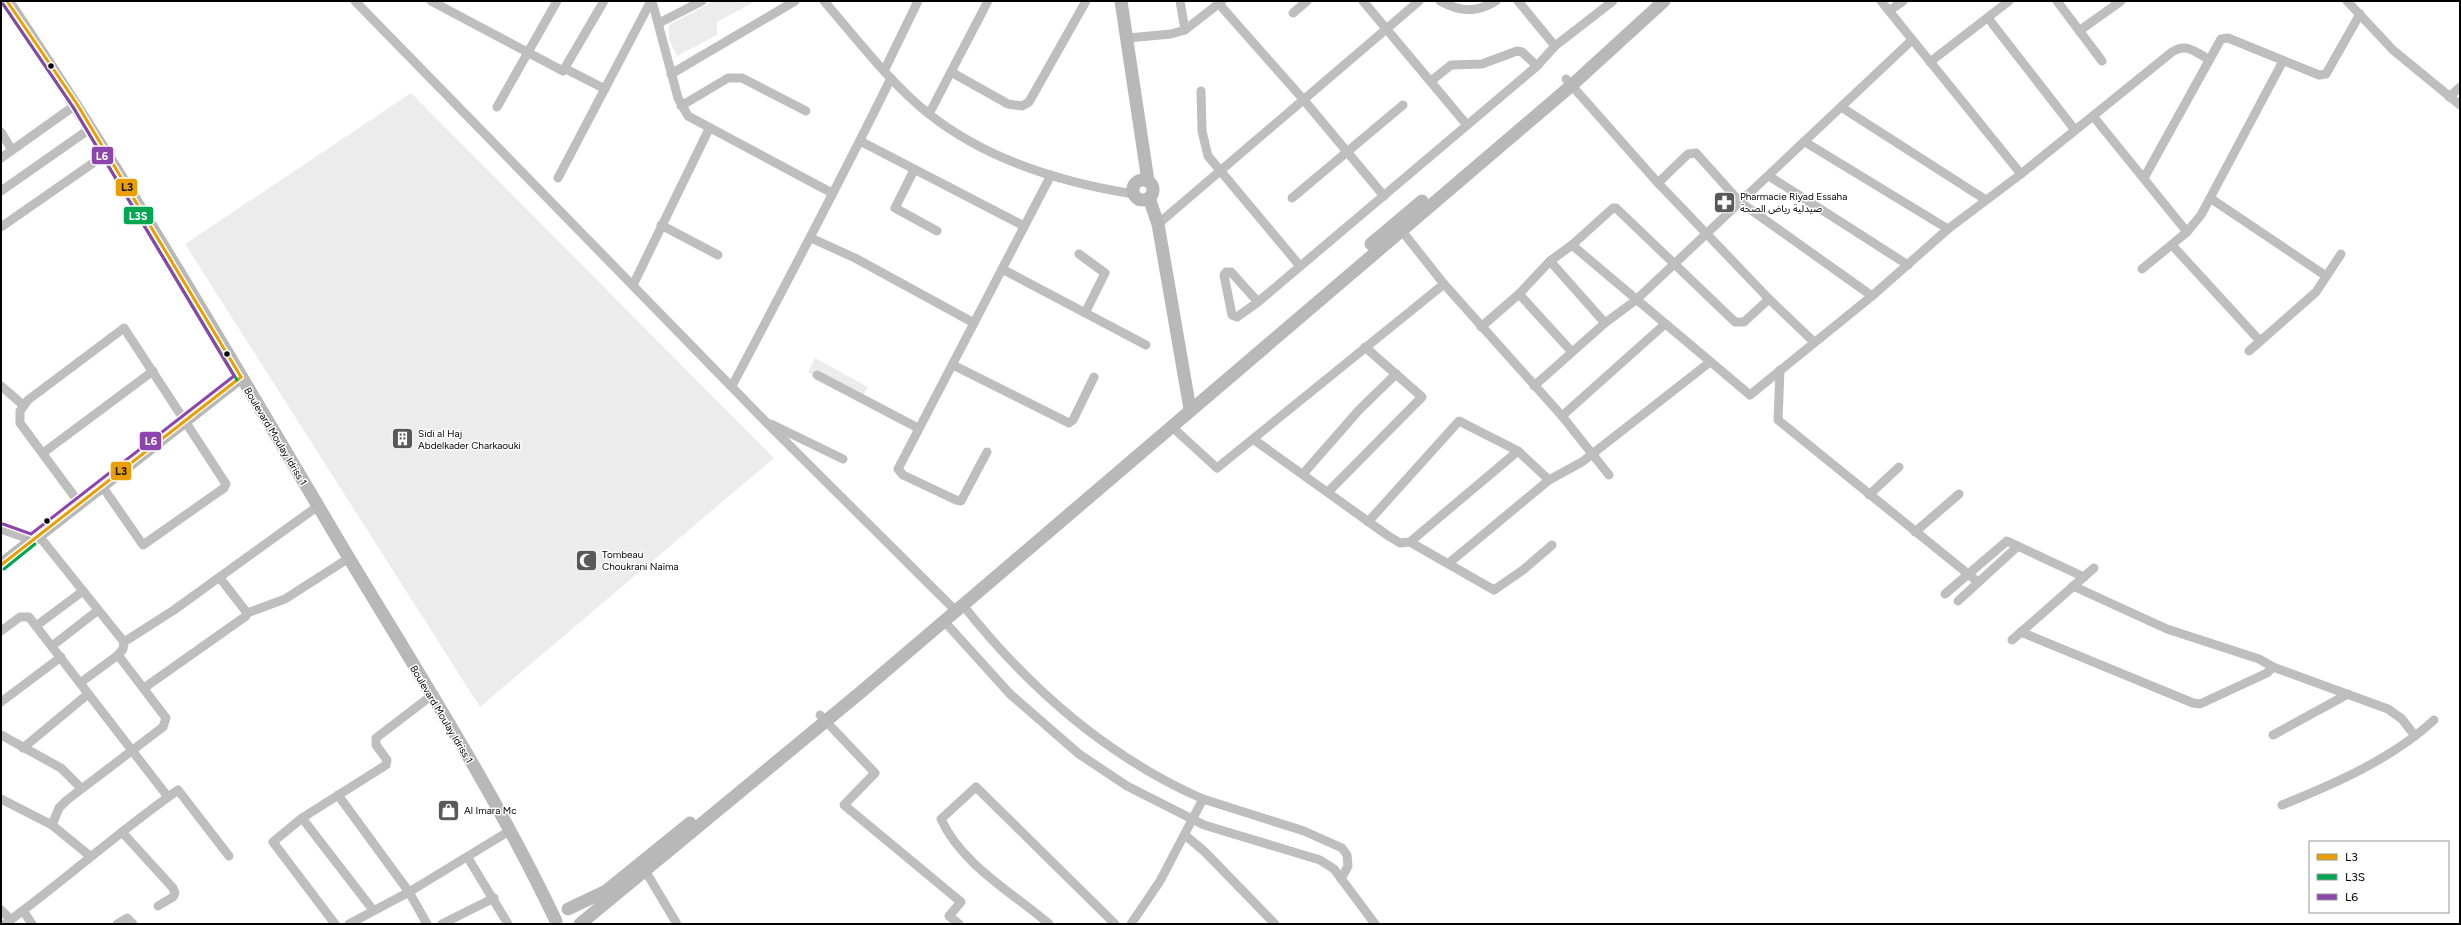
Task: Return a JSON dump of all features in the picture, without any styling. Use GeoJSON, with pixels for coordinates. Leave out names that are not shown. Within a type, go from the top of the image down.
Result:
{"type":"FeatureCollection","features":[{"type":"Feature","properties":{"kind":"main road","name":"Boulevard Moulay Idriss 1"},"geometry":{"type":"LineString","coordinates":[[7,1],[91,128],[241,377],[511,830],[536,877],[557,922]]}},
{"type":"Feature","properties":{"kind":"main road"},"geometry":{"type":"LineString","coordinates":[[1121,1],[1128,38],[1148,181],[1153,190],[1149,198],[1158,224],[1189,404]]}},
{"type":"Feature","properties":{"kind":"main road"},"geometry":{"type":"LineString","coordinates":[[1569,82],[1652,1]]}},
{"type":"Feature","properties":{"kind":"main road"},"geometry":{"type":"LineString","coordinates":[[579,924],[643,868],[955,607],[1189,404],[1664,1]]}},
{"type":"Feature","properties":{"kind":"main road"},"geometry":{"type":"LineString","coordinates":[[1148,181],[1143,180],[1135,184],[1134,194],[1140,199],[1149,198]]}},
{"type":"Feature","properties":{"kind":"main road"},"geometry":{"type":"LineString","coordinates":[[1,566],[241,377]]}},
{"type":"Feature","properties":{"kind":"main road"},"geometry":{"type":"LineString","coordinates":[[1109,473],[1170,426],[1189,404]]}},
{"type":"Feature","properties":{"kind":"main road"},"geometry":{"type":"LineString","coordinates":[[823,718],[943,620],[955,607]]}},
{"type":"Feature","properties":{"kind":"main road"},"geometry":{"type":"LineString","coordinates":[[557,922],[559,914],[606,891],[643,868]]}},
{"type":"Feature","properties":{"kind":"main road","name":"Boulevard Moulay Idriss 1"},"geometry":{"type":"LineString","coordinates":[[536,877],[567,910],[577,915],[579,924]]}},
{"type":"Feature","properties":{"kind":"street"},"geometry":{"type":"LineString","coordinates":[[355,1],[633,284],[766,422],[955,607],[1060,707],[1106,745],[1168,784],[1203,799],[1304,831],[1342,848],[1347,855],[1348,866],[1341,879]]}},
{"type":"Feature","properties":{"kind":"street"},"geometry":{"type":"LineString","coordinates":[[431,1],[560,71],[566,69],[604,1]]}},
{"type":"Feature","properties":{"kind":"street"},"geometry":{"type":"LineString","coordinates":[[497,107],[557,1]]}},
{"type":"Feature","properties":{"kind":"street"},"geometry":{"type":"LineString","coordinates":[[652,1],[681,106],[688,116],[709,129],[832,193]]}},
{"type":"Feature","properties":{"kind":"street"},"geometry":{"type":"LineString","coordinates":[[558,178],[652,1]]}},
{"type":"Feature","properties":{"kind":"street"},"geometry":{"type":"LineString","coordinates":[[659,23],[702,1]]}},
{"type":"Feature","properties":{"kind":"street"},"geometry":{"type":"LineString","coordinates":[[671,74],[795,1]]}},
{"type":"Feature","properties":{"kind":"street"},"geometry":{"type":"LineString","coordinates":[[824,1],[891,78],[929,114],[960,135],[998,156],[1051,175],[1134,194]]}},
{"type":"Feature","properties":{"kind":"street"},"geometry":{"type":"LineString","coordinates":[[884,70],[918,1]]}},
{"type":"Feature","properties":{"kind":"street"},"geometry":{"type":"LineString","coordinates":[[929,114],[988,1]]}},
{"type":"Feature","properties":{"kind":"street"},"geometry":{"type":"LineString","coordinates":[[951,72],[1008,104],[1022,106],[1029,102],[1086,1]]}},
{"type":"Feature","properties":{"kind":"street"},"geometry":{"type":"LineString","coordinates":[[1180,1],[1185,30]]}},
{"type":"Feature","properties":{"kind":"street"},"geometry":{"type":"LineString","coordinates":[[1293,13],[1307,1]]}},
{"type":"Feature","properties":{"kind":"street"},"geometry":{"type":"LineString","coordinates":[[1363,1],[1467,125]]}},
{"type":"Feature","properties":{"kind":"street"},"geometry":{"type":"LineString","coordinates":[[1158,224],[1303,98],[1419,1]]}},
{"type":"Feature","properties":{"kind":"street"},"geometry":{"type":"LineString","coordinates":[[1440,1],[1457,8],[1470,11],[1480,9],[1496,1]]}},
{"type":"Feature","properties":{"kind":"street"},"geometry":{"type":"LineString","coordinates":[[1258,302],[1232,272],[1226,272],[1224,275],[1234,317],[1258,302],[1537,66],[1555,46],[1613,1]]}},
{"type":"Feature","properties":{"kind":"street"},"geometry":{"type":"LineString","coordinates":[[1881,1],[2021,174]]}},
{"type":"Feature","properties":{"kind":"street"},"geometry":{"type":"LineString","coordinates":[[1890,11],[1903,1]]}},
{"type":"Feature","properties":{"kind":"street"},"geometry":{"type":"LineString","coordinates":[[1930,62],[2009,1]]}},
{"type":"Feature","properties":{"kind":"street"},"geometry":{"type":"LineString","coordinates":[[2057,1],[2102,61]]}},
{"type":"Feature","properties":{"kind":"street"},"geometry":{"type":"LineString","coordinates":[[2080,31],[2122,1]]}},
{"type":"Feature","properties":{"kind":"street"},"geometry":{"type":"LineString","coordinates":[[2347,1],[2393,50],[2460,105]]}},
{"type":"Feature","properties":{"kind":"street"},"geometry":{"type":"LineString","coordinates":[[1128,38],[1172,34],[1185,30],[1221,2],[1384,196]]}},
{"type":"Feature","properties":{"kind":"street"},"geometry":{"type":"LineString","coordinates":[[1524,3],[1555,46]]}},
{"type":"Feature","properties":{"kind":"street"},"geometry":{"type":"LineString","coordinates":[[2144,178],[2208,59],[2221,39],[2228,38],[2319,75],[2326,74],[2360,14]]}},
{"type":"Feature","properties":{"kind":"street"},"geometry":{"type":"LineString","coordinates":[[1988,18],[2075,130]]}},
{"type":"Feature","properties":{"kind":"street"},"geometry":{"type":"LineString","coordinates":[[1534,386],[1605,322],[1636,300],[1706,232],[1769,176],[1912,40]]}},
{"type":"Feature","properties":{"kind":"street"},"geometry":{"type":"LineString","coordinates":[[1572,245],[1750,395],[1872,296],[1948,229],[2021,174],[2178,48],[2188,47],[2208,59]]}},
{"type":"Feature","properties":{"kind":"street"},"geometry":{"type":"LineString","coordinates":[[1431,82],[1451,65],[1482,64],[1517,52],[1522,52],[1537,66]]}},
{"type":"Feature","properties":{"kind":"street"},"geometry":{"type":"LineString","coordinates":[[2142,268],[2187,232],[2201,215],[2283,61]]}},
{"type":"Feature","properties":{"kind":"street"},"geometry":{"type":"LineString","coordinates":[[566,69],[605,89]]}},
{"type":"Feature","properties":{"kind":"street"},"geometry":{"type":"LineString","coordinates":[[681,106],[728,78],[735,77],[742,78],[806,111]]}},
{"type":"Feature","properties":{"kind":"street"},"geometry":{"type":"LineString","coordinates":[[732,386],[811,238],[832,193],[891,78]]}},
{"type":"Feature","properties":{"kind":"street"},"geometry":{"type":"LineString","coordinates":[[1569,82],[1658,183],[1769,299],[1814,342]]}},
{"type":"Feature","properties":{"kind":"street"},"geometry":{"type":"LineString","coordinates":[[2449,97],[2460,87]]}},
{"type":"Feature","properties":{"kind":"street"},"geometry":{"type":"LineString","coordinates":[[1200,91],[1205,146],[1208,156],[1300,266]]}},
{"type":"Feature","properties":{"kind":"street"},"geometry":{"type":"LineString","coordinates":[[1,158],[76,104]]}},
{"type":"Feature","properties":{"kind":"street"},"geometry":{"type":"LineString","coordinates":[[1292,198],[1403,105]]}},
{"type":"Feature","properties":{"kind":"street"},"geometry":{"type":"LineString","coordinates":[[1842,107],[1986,200]]}},
{"type":"Feature","properties":{"kind":"street"},"geometry":{"type":"LineString","coordinates":[[2093,116],[2187,232]]}},
{"type":"Feature","properties":{"kind":"street"},"geometry":{"type":"LineString","coordinates":[[1,191],[91,128]]}},
{"type":"Feature","properties":{"kind":"street"},"geometry":{"type":"LineString","coordinates":[[633,284],[660,225],[709,129]]}},
{"type":"Feature","properties":{"kind":"street"},"geometry":{"type":"LineString","coordinates":[[1,132],[12,150]]}},
{"type":"Feature","properties":{"kind":"street"},"geometry":{"type":"LineString","coordinates":[[860,141],[1024,226]]}},
{"type":"Feature","properties":{"kind":"street"},"geometry":{"type":"LineString","coordinates":[[1805,142],[1948,229]]}},
{"type":"Feature","properties":{"kind":"street"},"geometry":{"type":"LineString","coordinates":[[1658,183],[1688,154],[1692,152],[1696,153],[1740,202],[1872,296]]}},
{"type":"Feature","properties":{"kind":"street"},"geometry":{"type":"LineString","coordinates":[[1,227],[106,154]]}},
{"type":"Feature","properties":{"kind":"street"},"geometry":{"type":"LineString","coordinates":[[914,170],[896,208],[937,231]]}},
{"type":"Feature","properties":{"kind":"street"},"geometry":{"type":"LineString","coordinates":[[987,452],[965,497],[961,500],[956,500],[903,474],[898,469],[1051,175]]}},
{"type":"Feature","properties":{"kind":"street"},"geometry":{"type":"LineString","coordinates":[[1769,176],[1908,265]]}},
{"type":"Feature","properties":{"kind":"street"},"geometry":{"type":"LineString","coordinates":[[2210,198],[2326,276]]}},
{"type":"Feature","properties":{"kind":"street"},"geometry":{"type":"LineString","coordinates":[[1481,327],[1519,294],[1550,261],[1572,245],[1613,208],[1616,208],[1735,322],[1744,322],[1769,299]]}},
{"type":"Feature","properties":{"kind":"street"},"geometry":{"type":"LineString","coordinates":[[660,225],[718,255]]}},
{"type":"Feature","properties":{"kind":"street"},"geometry":{"type":"LineString","coordinates":[[1399,227],[1444,284],[1562,416],[1609,475]]}},
{"type":"Feature","properties":{"kind":"street"},"geometry":{"type":"LineString","coordinates":[[811,238],[855,258],[974,323]]}},
{"type":"Feature","properties":{"kind":"street"},"geometry":{"type":"LineString","coordinates":[[2172,245],[2260,341]]}},
{"type":"Feature","properties":{"kind":"street"},"geometry":{"type":"LineString","coordinates":[[1079,254],[1105,273],[1085,313]]}},
{"type":"Feature","properties":{"kind":"street"},"geometry":{"type":"LineString","coordinates":[[2249,351],[2316,292],[2340,254]]}},
{"type":"Feature","properties":{"kind":"street"},"geometry":{"type":"LineString","coordinates":[[1550,261],[1605,322]]}},
{"type":"Feature","properties":{"kind":"street"},"geometry":{"type":"LineString","coordinates":[[1002,269],[1146,345]]}},
{"type":"Feature","properties":{"kind":"street"},"geometry":{"type":"LineString","coordinates":[[1170,426],[1217,468],[1444,284]]}},
{"type":"Feature","properties":{"kind":"street"},"geometry":{"type":"LineString","coordinates":[[1519,294],[1572,352]]}},
{"type":"Feature","properties":{"kind":"street"},"geometry":{"type":"LineString","coordinates":[[1562,416],[1665,324]]}},
{"type":"Feature","properties":{"kind":"street"},"geometry":{"type":"LineString","coordinates":[[80,504],[20,423],[20,411],[23,405],[124,328],[225,479],[226,484],[224,488],[143,545],[102,486]]}},
{"type":"Feature","properties":{"kind":"street"},"geometry":{"type":"LineString","coordinates":[[1328,492],[1422,397],[1365,347]]}},
{"type":"Feature","properties":{"kind":"street"},"geometry":{"type":"LineString","coordinates":[[1449,563],[1549,480],[1567,473],[1593,454],[1710,362]]}},
{"type":"Feature","properties":{"kind":"street"},"geometry":{"type":"LineString","coordinates":[[953,365],[1069,423],[1073,420],[1094,377]]}},
{"type":"Feature","properties":{"kind":"street"},"geometry":{"type":"LineString","coordinates":[[1780,370],[1778,420],[1868,495],[1978,582]]}},
{"type":"Feature","properties":{"kind":"street"},"geometry":{"type":"LineString","coordinates":[[43,453],[153,371]]}},
{"type":"Feature","properties":{"kind":"street"},"geometry":{"type":"LineString","coordinates":[[1303,474],[1354,416],[1396,374]]}},
{"type":"Feature","properties":{"kind":"street"},"geometry":{"type":"LineString","coordinates":[[817,375],[918,428]]}},
{"type":"Feature","properties":{"kind":"street"},"geometry":{"type":"LineString","coordinates":[[1,386],[23,405]]}},
{"type":"Feature","properties":{"kind":"street"},"geometry":{"type":"LineString","coordinates":[[1368,522],[1459,421],[1518,451],[1549,480]]}},
{"type":"Feature","properties":{"kind":"street"},"geometry":{"type":"LineString","coordinates":[[766,422],[843,459]]}},
{"type":"Feature","properties":{"kind":"street"},"geometry":{"type":"LineString","coordinates":[[1253,439],[1396,541],[1410,542],[1494,590],[1523,570],[1552,545]]}},
{"type":"Feature","properties":{"kind":"street"},"geometry":{"type":"LineString","coordinates":[[1410,542],[1518,451]]}},
{"type":"Feature","properties":{"kind":"street"},"geometry":{"type":"LineString","coordinates":[[1868,495],[1899,467]]}},
{"type":"Feature","properties":{"kind":"street"},"geometry":{"type":"LineString","coordinates":[[1915,532],[1958,494]]}},
{"type":"Feature","properties":{"kind":"street"},"geometry":{"type":"LineString","coordinates":[[124,642],[220,578],[318,506]]}},
{"type":"Feature","properties":{"kind":"street"},"geometry":{"type":"LineString","coordinates":[[1,530],[35,538],[82,591],[124,642],[123,649],[118,655],[80,683]]}},
{"type":"Feature","properties":{"kind":"street"},"geometry":{"type":"LineString","coordinates":[[1945,594],[2003,542],[2018,546],[2084,577]]}},
{"type":"Feature","properties":{"kind":"street"},"geometry":{"type":"LineString","coordinates":[[1958,601],[2018,546]]}},
{"type":"Feature","properties":{"kind":"street"},"geometry":{"type":"LineString","coordinates":[[144,688],[247,613],[285,599],[349,558]]}},
{"type":"Feature","properties":{"kind":"street"},"geometry":{"type":"LineString","coordinates":[[2012,640],[2094,568]]}},
{"type":"Feature","properties":{"kind":"street"},"geometry":{"type":"LineString","coordinates":[[220,578],[247,613]]}},
{"type":"Feature","properties":{"kind":"street"},"geometry":{"type":"LineString","coordinates":[[2073,586],[2167,629],[2259,659],[2273,666],[2378,705],[2396,714],[2415,736]]}},
{"type":"Feature","properties":{"kind":"street"},"geometry":{"type":"LineString","coordinates":[[36,626],[82,591]]}},
{"type":"Feature","properties":{"kind":"street"},"geometry":{"type":"LineString","coordinates":[[52,646],[97,611]]}},
{"type":"Feature","properties":{"kind":"street"},"geometry":{"type":"LineString","coordinates":[[1,631],[25,615],[61,657],[168,797]]}},
{"type":"Feature","properties":{"kind":"street"},"geometry":{"type":"LineString","coordinates":[[943,620],[1010,694],[1079,754],[1127,786],[1204,825],[1246,839],[1320,860],[1334,869],[1374,924]]}},
{"type":"Feature","properties":{"kind":"street"},"geometry":{"type":"LineString","coordinates":[[2021,632],[2193,703],[2200,704],[2267,672],[2273,666]]}},
{"type":"Feature","properties":{"kind":"street"},"geometry":{"type":"LineString","coordinates":[[52,825],[59,808],[81,788],[132,750],[166,722],[166,718],[118,655]]}},
{"type":"Feature","properties":{"kind":"street"},"geometry":{"type":"LineString","coordinates":[[1,702],[61,657]]}},
{"type":"Feature","properties":{"kind":"street"},"geometry":{"type":"LineString","coordinates":[[23,748],[88,694]]}},
{"type":"Feature","properties":{"kind":"street"},"geometry":{"type":"LineString","coordinates":[[2272,735],[2348,694]]}},
{"type":"Feature","properties":{"kind":"street"},"geometry":{"type":"LineString","coordinates":[[335,924],[273,842],[302,818],[386,765],[387,760],[376,745],[376,738],[431,696]]}},
{"type":"Feature","properties":{"kind":"street"},"geometry":{"type":"LineString","coordinates":[[823,718],[875,773],[844,805],[961,902],[949,916],[959,924]]}},
{"type":"Feature","properties":{"kind":"street"},"geometry":{"type":"LineString","coordinates":[[2282,805],[2345,779],[2415,736],[2434,720]]}},
{"type":"Feature","properties":{"kind":"street"},"geometry":{"type":"LineString","coordinates":[[1,735],[61,768],[81,788]]}},
{"type":"Feature","properties":{"kind":"street"},"geometry":{"type":"LineString","coordinates":[[1049,924],[1004,890],[966,854],[946,830],[941,819],[976,787],[1115,924]]}},
{"type":"Feature","properties":{"kind":"street"},"geometry":{"type":"LineString","coordinates":[[1,910],[8,922],[24,912],[90,856],[178,790],[229,856]]}},
{"type":"Feature","properties":{"kind":"street"},"geometry":{"type":"LineString","coordinates":[[338,795],[409,892],[427,924]]}},
{"type":"Feature","properties":{"kind":"street"},"geometry":{"type":"LineString","coordinates":[[1,799],[52,825],[90,856]]}},
{"type":"Feature","properties":{"kind":"street"},"geometry":{"type":"LineString","coordinates":[[1131,924],[1149,899],[1185,835],[1203,799]]}},
{"type":"Feature","properties":{"kind":"street"},"geometry":{"type":"LineString","coordinates":[[302,818],[374,910]]}},
{"type":"Feature","properties":{"kind":"street"},"geometry":{"type":"LineString","coordinates":[[349,924],[468,858],[511,830]]}},
{"type":"Feature","properties":{"kind":"street"},"geometry":{"type":"LineString","coordinates":[[122,832],[173,888],[175,893],[173,897],[158,906]]}},
{"type":"Feature","properties":{"kind":"street"},"geometry":{"type":"LineString","coordinates":[[1185,835],[1205,852],[1275,924]]}},
{"type":"Feature","properties":{"kind":"street"},"geometry":{"type":"LineString","coordinates":[[468,858],[494,898],[508,924]]}},
{"type":"Feature","properties":{"kind":"street"},"geometry":{"type":"LineString","coordinates":[[643,868],[677,924]]}},
{"type":"Feature","properties":{"kind":"street"},"geometry":{"type":"LineString","coordinates":[[442,924],[494,898]]}},
{"type":"Feature","properties":{"kind":"street"},"geometry":{"type":"LineString","coordinates":[[24,912],[32,924]]}},
{"type":"Feature","properties":{"kind":"street"},"geometry":{"type":"LineString","coordinates":[[117,924],[127,918],[133,924]]}},
{"type":"Feature","properties":{"kind":"shaded area"},"geometry":{"type":"Polygon","coordinates":[[[714,1],[756,1],[717,22],[717,35],[677,56],[669,39],[669,25],[714,1]]]}},
{"type":"Feature","properties":{"kind":"shaded area"},"geometry":{"type":"Polygon","coordinates":[[[411,93],[774,458],[480,707],[185,244],[411,93]]]}},
{"type":"Feature","properties":{"kind":"shaded area"},"geometry":{"type":"Polygon","coordinates":[[[815,358],[868,387],[860,400],[808,372],[815,358]]]}},
{"type":"Feature","properties":{"kind":"transit line","name":"L3"},"geometry":{"type":"LineString","coordinates":[[7,1],[77,104],[241,377]]}},
{"type":"Feature","properties":{"kind":"transit line","name":"L3S"},"geometry":{"type":"LineString","coordinates":[[3,4],[73,107],[237,380]]}},
{"type":"Feature","properties":{"kind":"transit line","name":"L6"},"geometry":{"type":"LineString","coordinates":[[3,4],[73,107],[234,376],[31,534],[3,524]]}},
{"type":"Feature","properties":{"kind":"transit line","name":"L3"},"geometry":{"type":"LineString","coordinates":[[1,565],[241,377]]}},
{"type":"Feature","properties":{"kind":"transit line","name":"L3S"},"geometry":{"type":"LineString","coordinates":[[4,569],[35,544]]}},
{"type":"Feature","properties":{"kind":"place","name":"Pharmacie Riyad Essaha صيدلية رياض الصحة"},"geometry":{"type":"Point","coordinates":[1724,202]}},
{"type":"Feature","properties":{"kind":"place","name":"Sidi al Haj Abdelkader Charkaouki"},"geometry":{"type":"Point","coordinates":[402,439]}},
{"type":"Feature","properties":{"kind":"place","name":"Tombeau Choukrani Naïma"},"geometry":{"type":"Point","coordinates":[587,560]}},
{"type":"Feature","properties":{"kind":"place","name":"Al Imara Mc"},"geometry":{"type":"Point","coordinates":[449,810]}}]}
